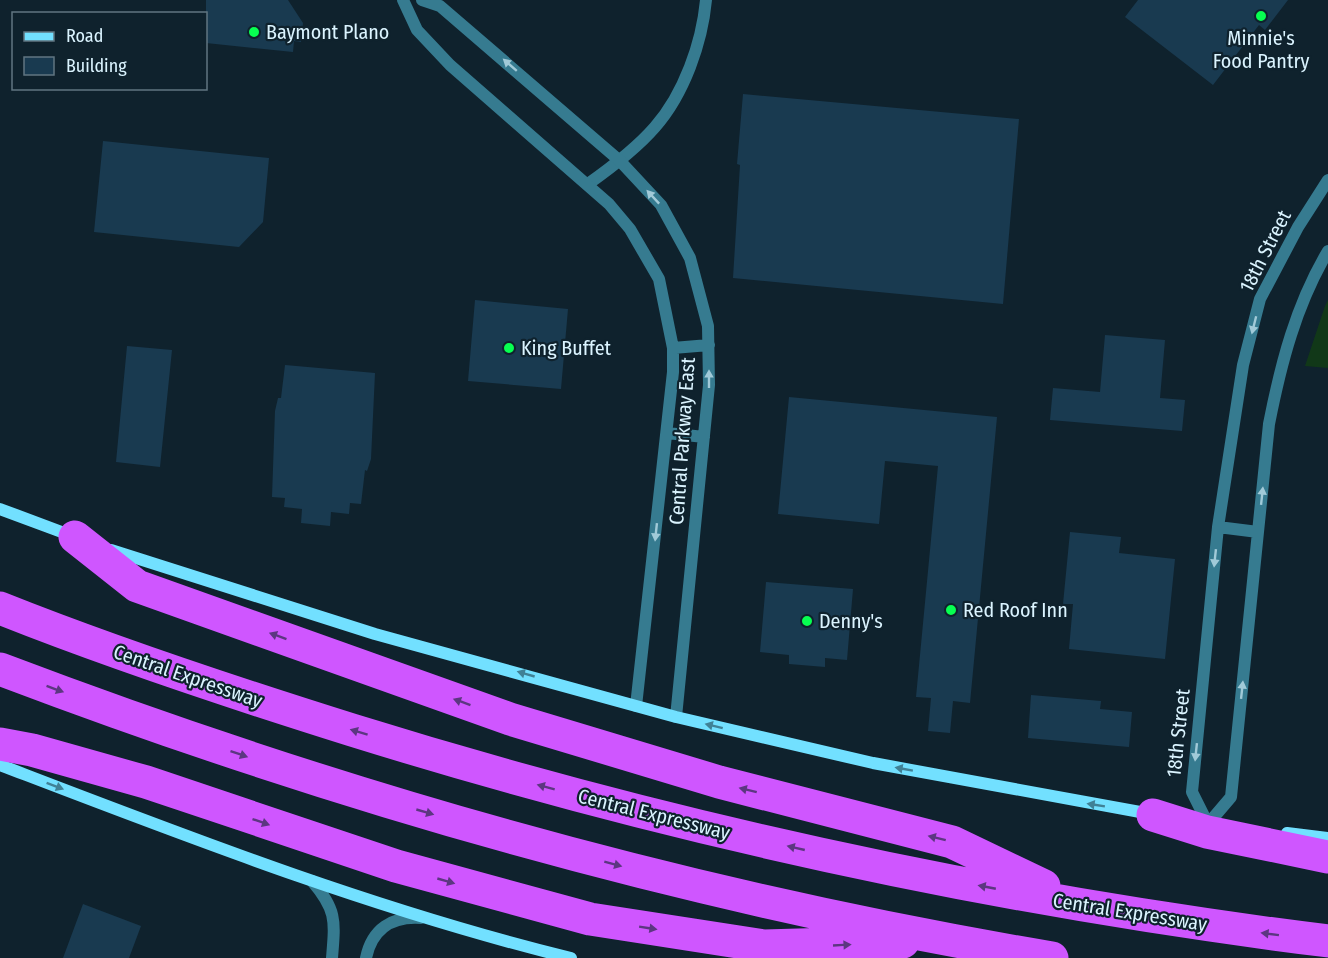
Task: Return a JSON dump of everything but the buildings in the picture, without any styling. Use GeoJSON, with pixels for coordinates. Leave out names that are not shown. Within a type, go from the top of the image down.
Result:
{"type":"FeatureCollection","features":[{"type":"Feature","properties":{"kind":"highway"},"geometry":{"type":"LineString","coordinates":[[75,537],[137,586],[510,719],[719,782],[952,842],[1086,906]]}},
{"type":"Feature","properties":{"kind":"highway","name":"Central Expressway"},"geometry":{"type":"LineString","coordinates":[[0,608],[66,634],[285,709],[496,773],[842,859],[1086,906],[1328,941]]}},
{"type":"Feature","properties":{"kind":"highway"},"geometry":{"type":"LineString","coordinates":[[0,669],[271,765],[494,832],[724,891],[953,940],[1052,958]]}},
{"type":"Feature","properties":{"kind":"highway"},"geometry":{"type":"LineString","coordinates":[[0,744],[32,750],[146,782],[427,875],[590,919],[764,946],[953,940]]}},
{"type":"Feature","properties":{"kind":"highway"},"geometry":{"type":"LineString","coordinates":[[1154,814],[1207,832],[1328,857]]}},
{"type":"Feature","properties":{"kind":"main road"},"geometry":{"type":"LineString","coordinates":[[0,509],[162,568],[375,634],[676,717],[873,763],[1208,824],[1328,838]]}},
{"type":"Feature","properties":{"kind":"main road"},"geometry":{"type":"LineString","coordinates":[[0,765],[312,881],[426,918],[571,958]]}},
{"type":"Feature","properties":{"kind":"street","name":"Central Parkway East"},"geometry":{"type":"LineString","coordinates":[[403,0],[417,30],[450,65],[588,184],[630,229],[659,279],[668,311],[673,348],[673,372],[636,706]]}},
{"type":"Feature","properties":{"kind":"street","name":"Central Parkway East"},"geometry":{"type":"LineString","coordinates":[[422,0],[440,6],[620,161],[661,205],[690,258],[706,315],[710,385],[676,717]]}},
{"type":"Feature","properties":{"kind":"street"},"geometry":{"type":"LineString","coordinates":[[588,184],[620,161],[656,126],[677,94],[698,41],[706,0]]}},
{"type":"Feature","properties":{"kind":"street","name":"18th Street"},"geometry":{"type":"LineString","coordinates":[[1208,824],[1192,792],[1218,527],[1243,365],[1260,299],[1298,228],[1327,183]]}},
{"type":"Feature","properties":{"kind":"street"},"geometry":{"type":"LineString","coordinates":[[1208,824],[1231,796],[1269,424],[1279,373],[1308,288],[1328,251]]}},
{"type":"Feature","properties":{"kind":"street"},"geometry":{"type":"LineString","coordinates":[[673,348],[709,345]]}},
{"type":"Feature","properties":{"kind":"street"},"geometry":{"type":"LineString","coordinates":[[667,433],[704,437]]}},
{"type":"Feature","properties":{"kind":"street"},"geometry":{"type":"LineString","coordinates":[[1218,527],[1258,532]]}},
{"type":"Feature","properties":{"kind":"street"},"geometry":{"type":"LineString","coordinates":[[312,881],[329,901],[335,930],[332,958]]}},
{"type":"Feature","properties":{"kind":"street"},"geometry":{"type":"LineString","coordinates":[[366,958],[372,938],[380,928],[396,919],[426,918]]}},
{"type":"Feature","properties":{"kind":"green space"},"geometry":{"type":"Polygon","coordinates":[[[1328,300],[1328,368],[1305,366],[1325,306],[1328,300]]]}},
{"type":"Feature","properties":{"kind":"place","name":"Minnie's Food Pantry"},"geometry":{"type":"Point","coordinates":[1261,16]}},
{"type":"Feature","properties":{"kind":"place","name":"Baymont Plano"},"geometry":{"type":"Point","coordinates":[254,32]}},
{"type":"Feature","properties":{"kind":"place","name":"King Buffet"},"geometry":{"type":"Point","coordinates":[509,348]}},
{"type":"Feature","properties":{"kind":"place","name":"Red Roof Inn"},"geometry":{"type":"Point","coordinates":[951,610]}},
{"type":"Feature","properties":{"kind":"place","name":"Denny's"},"geometry":{"type":"Point","coordinates":[807,621]}}]}
